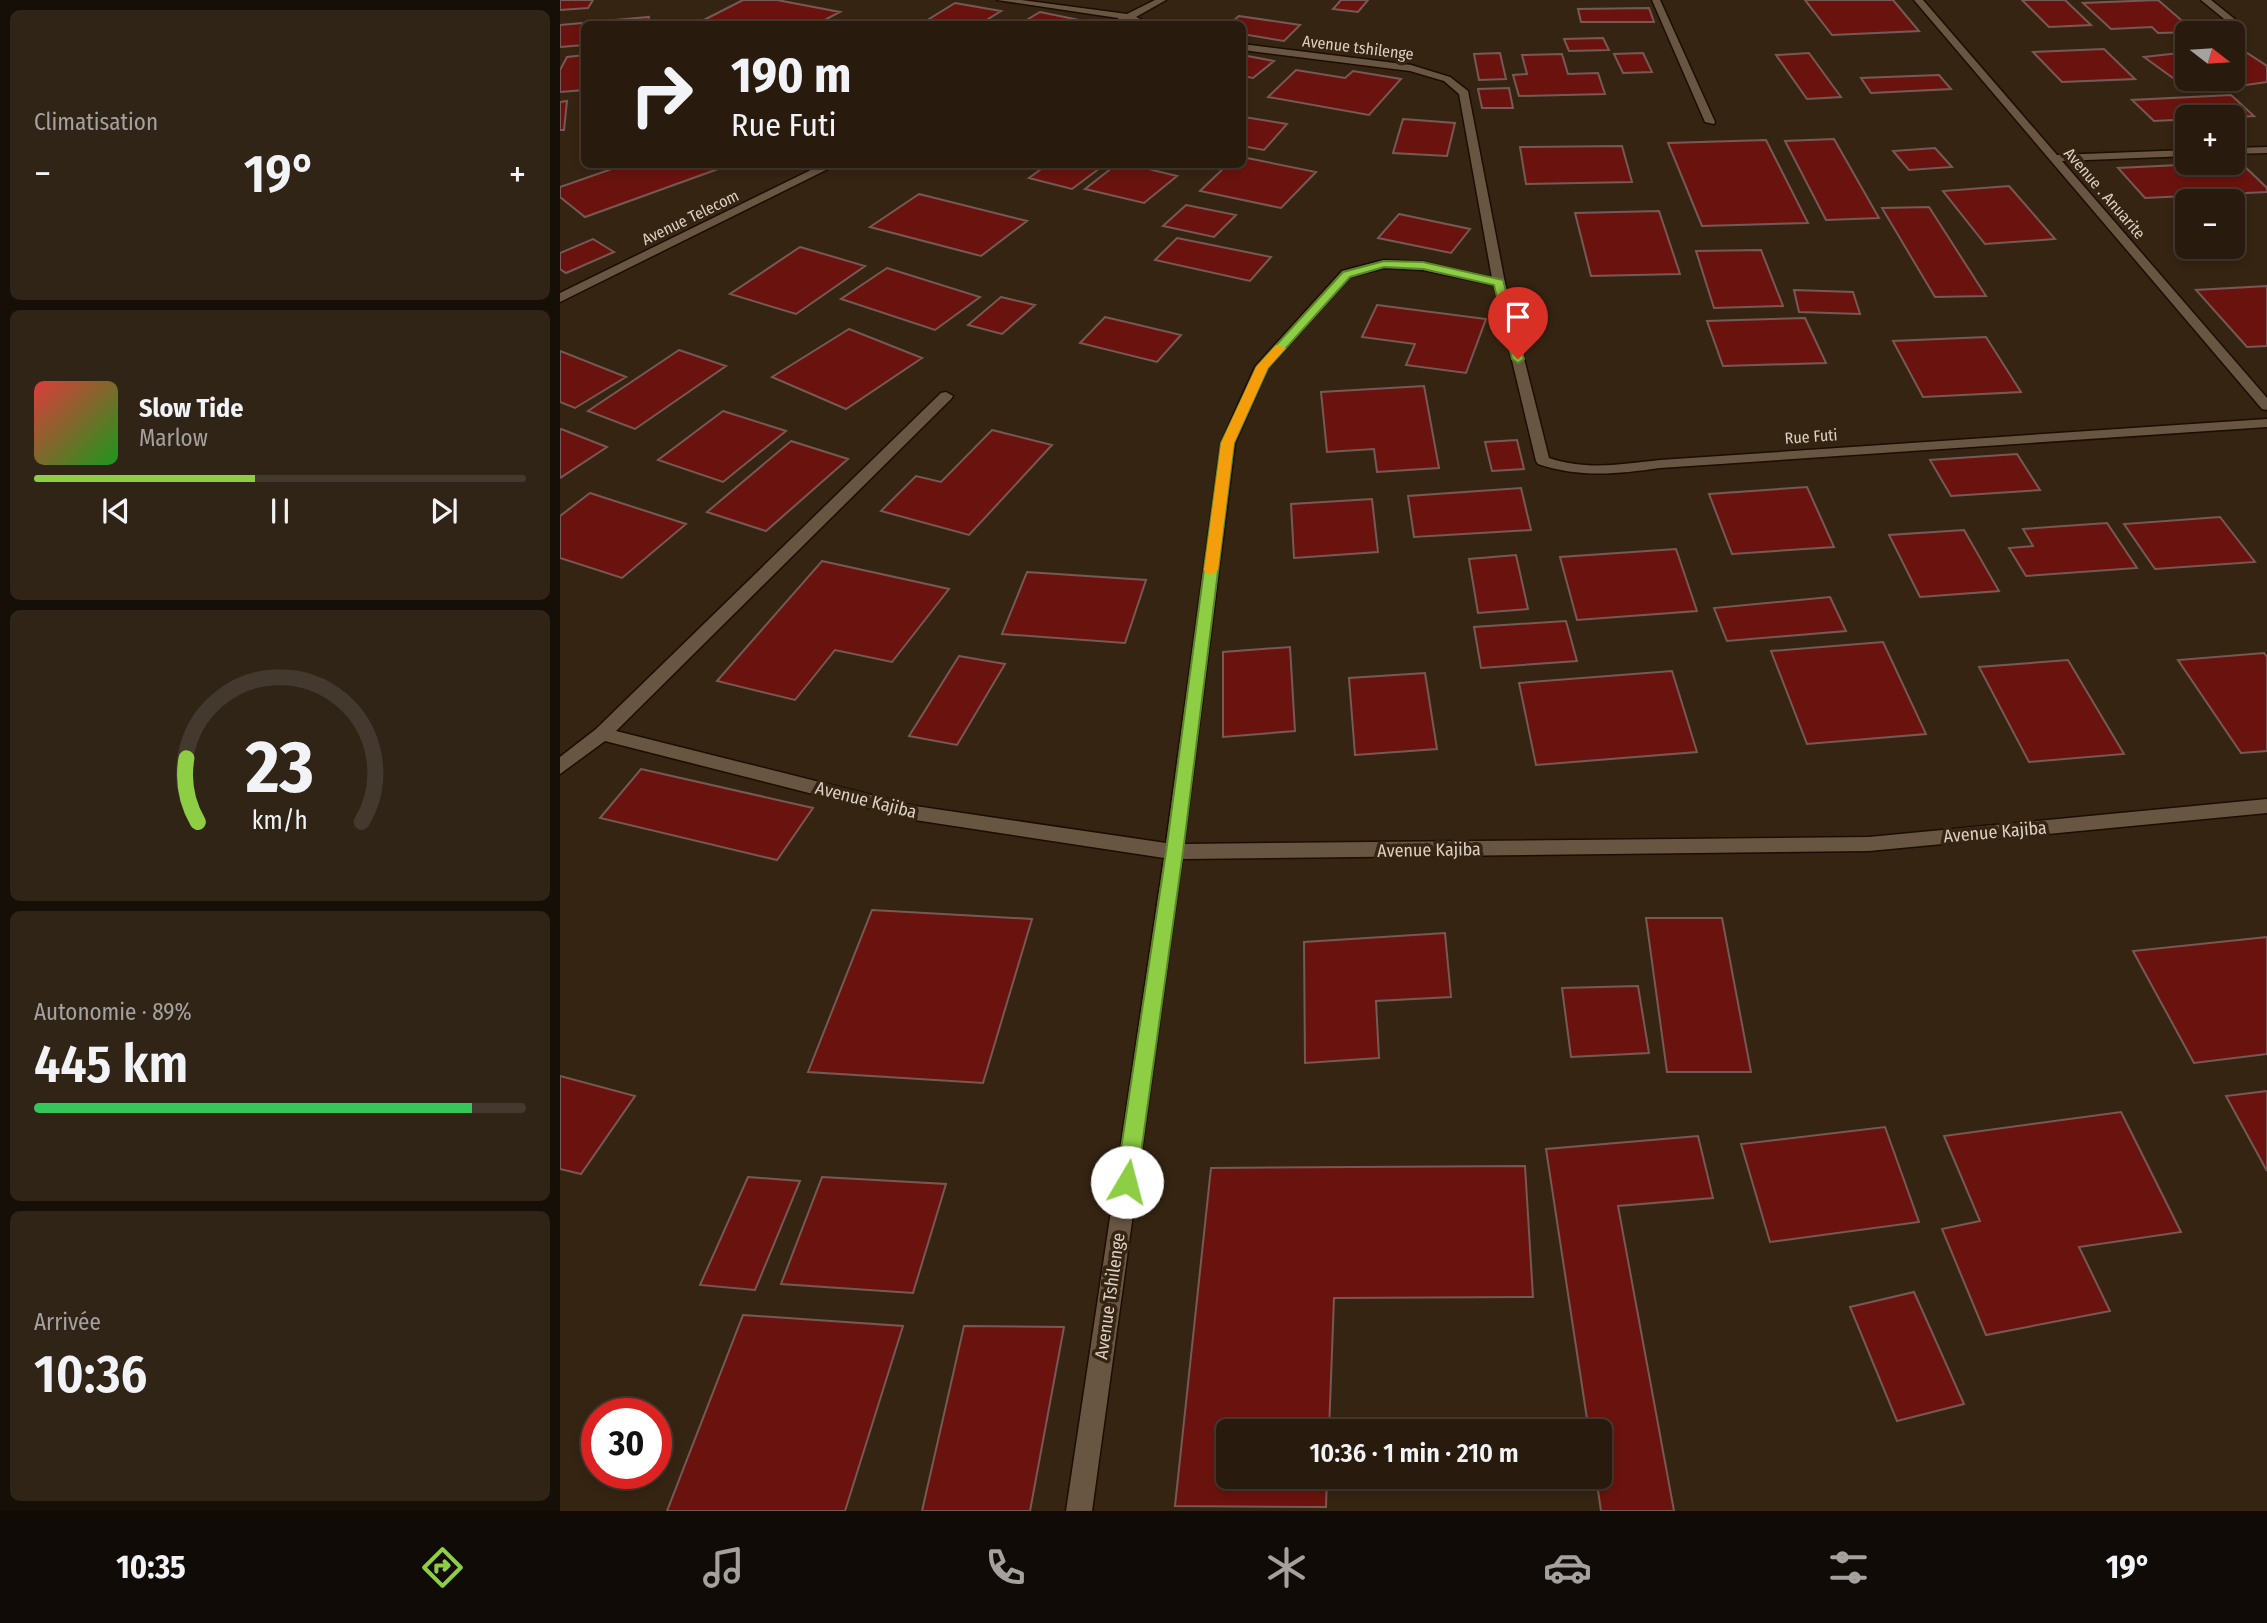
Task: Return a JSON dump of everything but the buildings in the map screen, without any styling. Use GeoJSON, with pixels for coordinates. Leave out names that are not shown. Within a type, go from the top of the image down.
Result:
{"type":"FeatureCollection","features":[{"type":"Feature","properties":{"kind":"street"},"geometry":{"type":"LineString","coordinates":[[1001,0],[1128,17],[1139,21]]}},
{"type":"Feature","properties":{"kind":"street"},"geometry":{"type":"LineString","coordinates":[[1120,21],[1163,0]]}},
{"type":"Feature","properties":{"kind":"street"},"geometry":{"type":"LineString","coordinates":[[1656,0],[1710,122]]}},
{"type":"Feature","properties":{"kind":"street","name":"Avenue . Anuarite"},"geometry":{"type":"LineString","coordinates":[[1918,0],[2267,406]]}},
{"type":"Feature","properties":{"kind":"street"},"geometry":{"type":"LineString","coordinates":[[2205,0],[2232,21]]}},
{"type":"Feature","properties":{"kind":"street","name":"Avenue tshilenge"},"geometry":{"type":"LineString","coordinates":[[1246,48],[1411,68],[1447,79],[1464,93],[1499,283]]}},
{"type":"Feature","properties":{"kind":"street"},"geometry":{"type":"LineString","coordinates":[[2245,151],[2267,150]]}},
{"type":"Feature","properties":{"kind":"street"},"geometry":{"type":"LineString","coordinates":[[2054,158],[2175,153]]}},
{"type":"Feature","properties":{"kind":"street","name":"Avenue Telecom"},"geometry":{"type":"LineString","coordinates":[[560,298],[825,168]]}},
{"type":"Feature","properties":{"kind":"street","name":"Avenue Tshilenge"},"geometry":{"type":"LineString","coordinates":[[1079,1511],[1174,852],[1228,443],[1262,367],[1346,274],[1384,264],[1423,265],[1499,283]]}},
{"type":"Feature","properties":{"kind":"street","name":"Rue Futi"},"geometry":{"type":"LineString","coordinates":[[1499,283],[1543,461],[1568,471],[1595,472],[1673,463],[2267,423]]}},
{"type":"Feature","properties":{"kind":"street"},"geometry":{"type":"LineString","coordinates":[[560,767],[601,734],[946,396]]}},
{"type":"Feature","properties":{"kind":"street","name":"Avenue Kajiba"},"geometry":{"type":"LineString","coordinates":[[601,734],[915,813],[1174,852],[1869,844],[2267,806]]}},
{"type":"Feature","properties":{"kind":"slow traffic"},"geometry":{"type":"LineString","coordinates":[[1211,570],[1228,443],[1262,367],[1280,348]]}},
{"type":"Feature","properties":{"kind":"route"},"geometry":{"type":"LineString","coordinates":[[1127,1182],[1228,443],[1262,367],[1346,274],[1384,264],[1423,265],[1499,283],[1518,359]]}}]}
